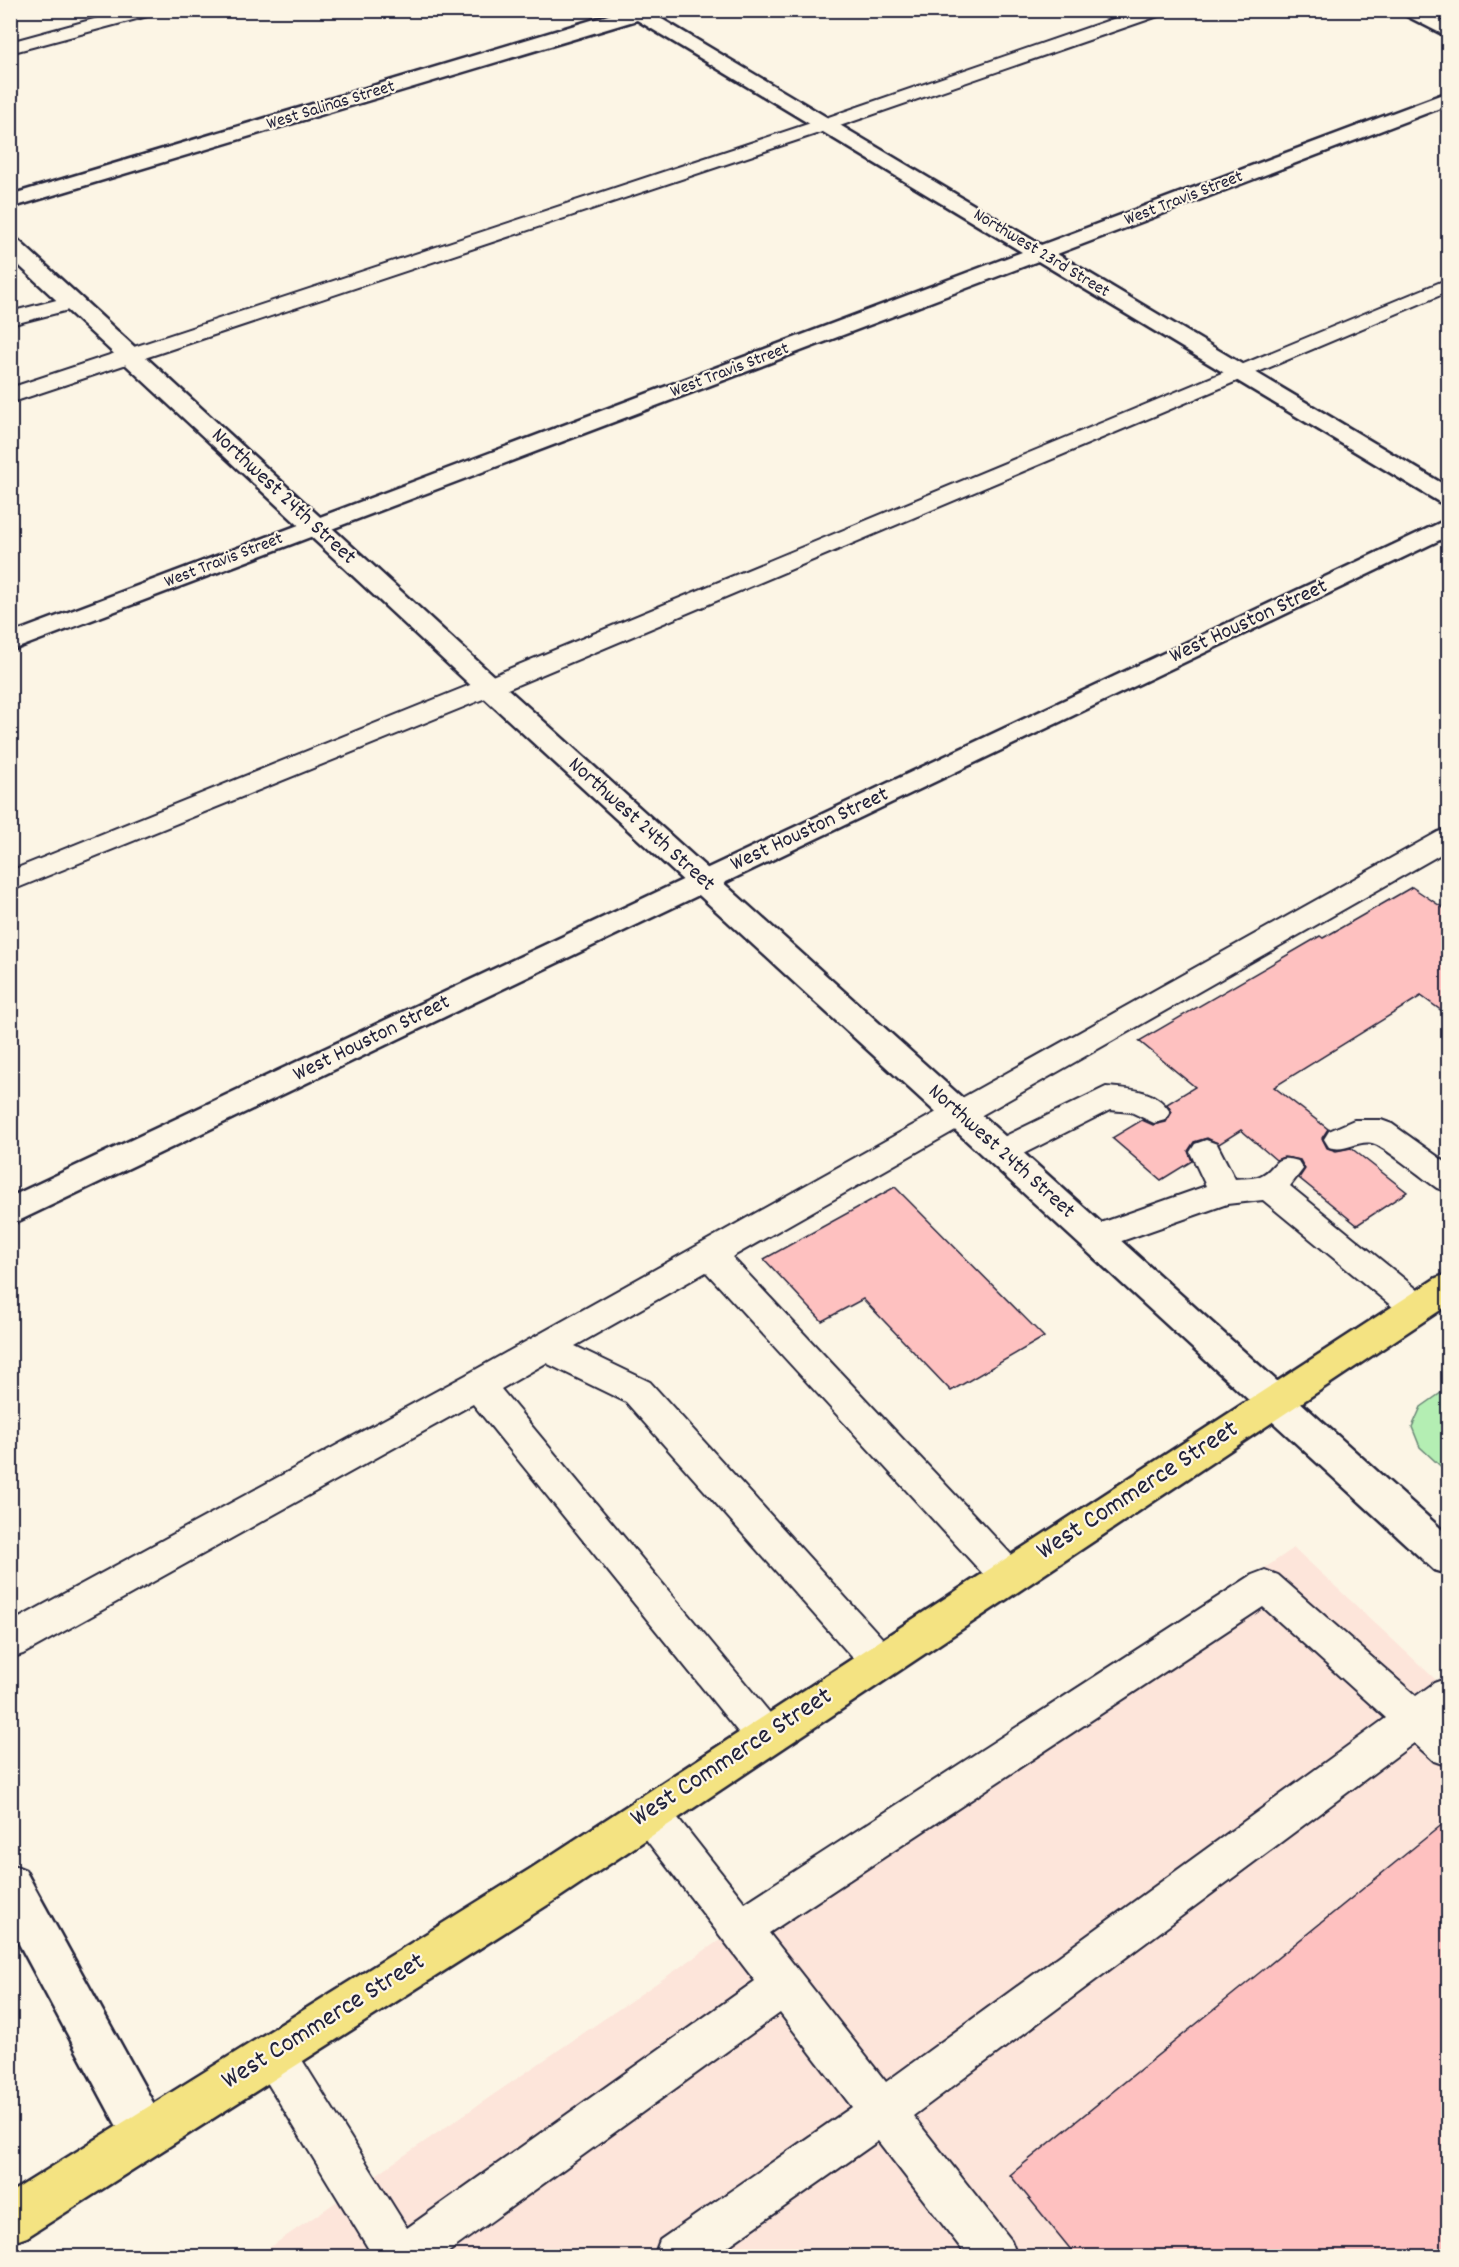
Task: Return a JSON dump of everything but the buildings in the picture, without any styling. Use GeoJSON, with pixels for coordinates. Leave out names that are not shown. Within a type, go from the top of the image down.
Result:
{"type":"FeatureCollection","features":[{"type":"Feature","properties":{"kind":"main road","name":"West Commerce Street"},"geometry":{"type":"LineString","coordinates":[[10,2220],[545,1883],[1008,1576],[1449,1288]]}},
{"type":"Feature","properties":{"kind":"street"},"geometry":{"type":"LineString","coordinates":[[1404,10],[1449,31]]}},
{"type":"Feature","properties":{"kind":"street","name":"Northwest 23rd Street"},"geometry":{"type":"LineString","coordinates":[[642,12],[824,125],[1449,497]]}},
{"type":"Feature","properties":{"kind":"street","name":"West Salinas Street"},"geometry":{"type":"LineString","coordinates":[[10,202],[642,12]]}},
{"type":"Feature","properties":{"kind":"street","name":"West Travis Street"},"geometry":{"type":"LineString","coordinates":[[10,643],[1449,98]]}},
{"type":"Feature","properties":{"kind":"street","name":"Northwest 24th Street"},"geometry":{"type":"LineString","coordinates":[[10,245],[489,687],[1449,1558]]}},
{"type":"Feature","properties":{"kind":"street","name":"West Houston Street"},"geometry":{"type":"LineString","coordinates":[[10,1212],[1449,527]]}},
{"type":"Feature","properties":{"kind":"street"},"geometry":{"type":"LineString","coordinates":[[10,1884],[145,2133]]}},
{"type":"Feature","properties":{"kind":"lane"},"geometry":{"type":"LineString","coordinates":[[10,48],[149,10]]}},
{"type":"Feature","properties":{"kind":"lane"},"geometry":{"type":"LineString","coordinates":[[10,396],[824,125],[1158,10]]}},
{"type":"Feature","properties":{"kind":"lane"},"geometry":{"type":"LineString","coordinates":[[10,882],[489,687],[1449,285]]}},
{"type":"Feature","properties":{"kind":"lane"},"geometry":{"type":"LineString","coordinates":[[10,319],[72,302]]}},
{"type":"Feature","properties":{"kind":"lane"},"geometry":{"type":"LineString","coordinates":[[10,1642],[478,1385],[961,1115],[1449,838]]}},
{"type":"Feature","properties":{"kind":"lane"},"geometry":{"type":"LineString","coordinates":[[1000,1152],[1106,1098],[1138,1101],[1154,1112]]}},
{"type":"Feature","properties":{"kind":"lane"},"geometry":{"type":"LineString","coordinates":[[1340,1139],[1354,1132],[1381,1132],[1449,1180]]}},
{"type":"Feature","properties":{"kind":"lane"},"geometry":{"type":"LineString","coordinates":[[1206,1152],[1225,1192]]}},
{"type":"Feature","properties":{"kind":"lane"},"geometry":{"type":"LineString","coordinates":[[1096,1238],[1225,1192],[1278,1178],[1417,1308]]}},
{"type":"Feature","properties":{"kind":"lane"},"geometry":{"type":"LineString","coordinates":[[710,1255],[1008,1576]]}},
{"type":"Feature","properties":{"kind":"lane"},"geometry":{"type":"LineString","coordinates":[[545,1347],[638,1392],[880,1662]]}},
{"type":"Feature","properties":{"kind":"lane"},"geometry":{"type":"LineString","coordinates":[[478,1385],[765,1736]]}},
{"type":"Feature","properties":{"kind":"lane"},"geometry":{"type":"LineString","coordinates":[[740,1929],[1265,1586],[1449,1749]]}},
{"type":"Feature","properties":{"kind":"lane"},"geometry":{"type":"LineString","coordinates":[[676,2256],[882,2112],[1449,1695]]}},
{"type":"Feature","properties":{"kind":"lane"},"geometry":{"type":"LineString","coordinates":[[650,1812],[995,2256]]}},
{"type":"Feature","properties":{"kind":"lane"},"geometry":{"type":"LineString","coordinates":[[406,2256],[783,1986]]}},
{"type":"Feature","properties":{"kind":"lane"},"geometry":{"type":"LineString","coordinates":[[274,2054],[399,2256]]}},
{"type":"Feature","properties":{"kind":"shaded area"},"geometry":{"type":"Polygon","coordinates":[[[1294,1548],[1448,1691],[1448,2256],[257,2256],[1294,1548]]]}},
{"type":"Feature","properties":{"kind":"green space"},"geometry":{"type":"Polygon","coordinates":[[[1448,1388],[1448,1473],[1420,1447],[1412,1427],[1421,1407],[1448,1388]]]}}]}
